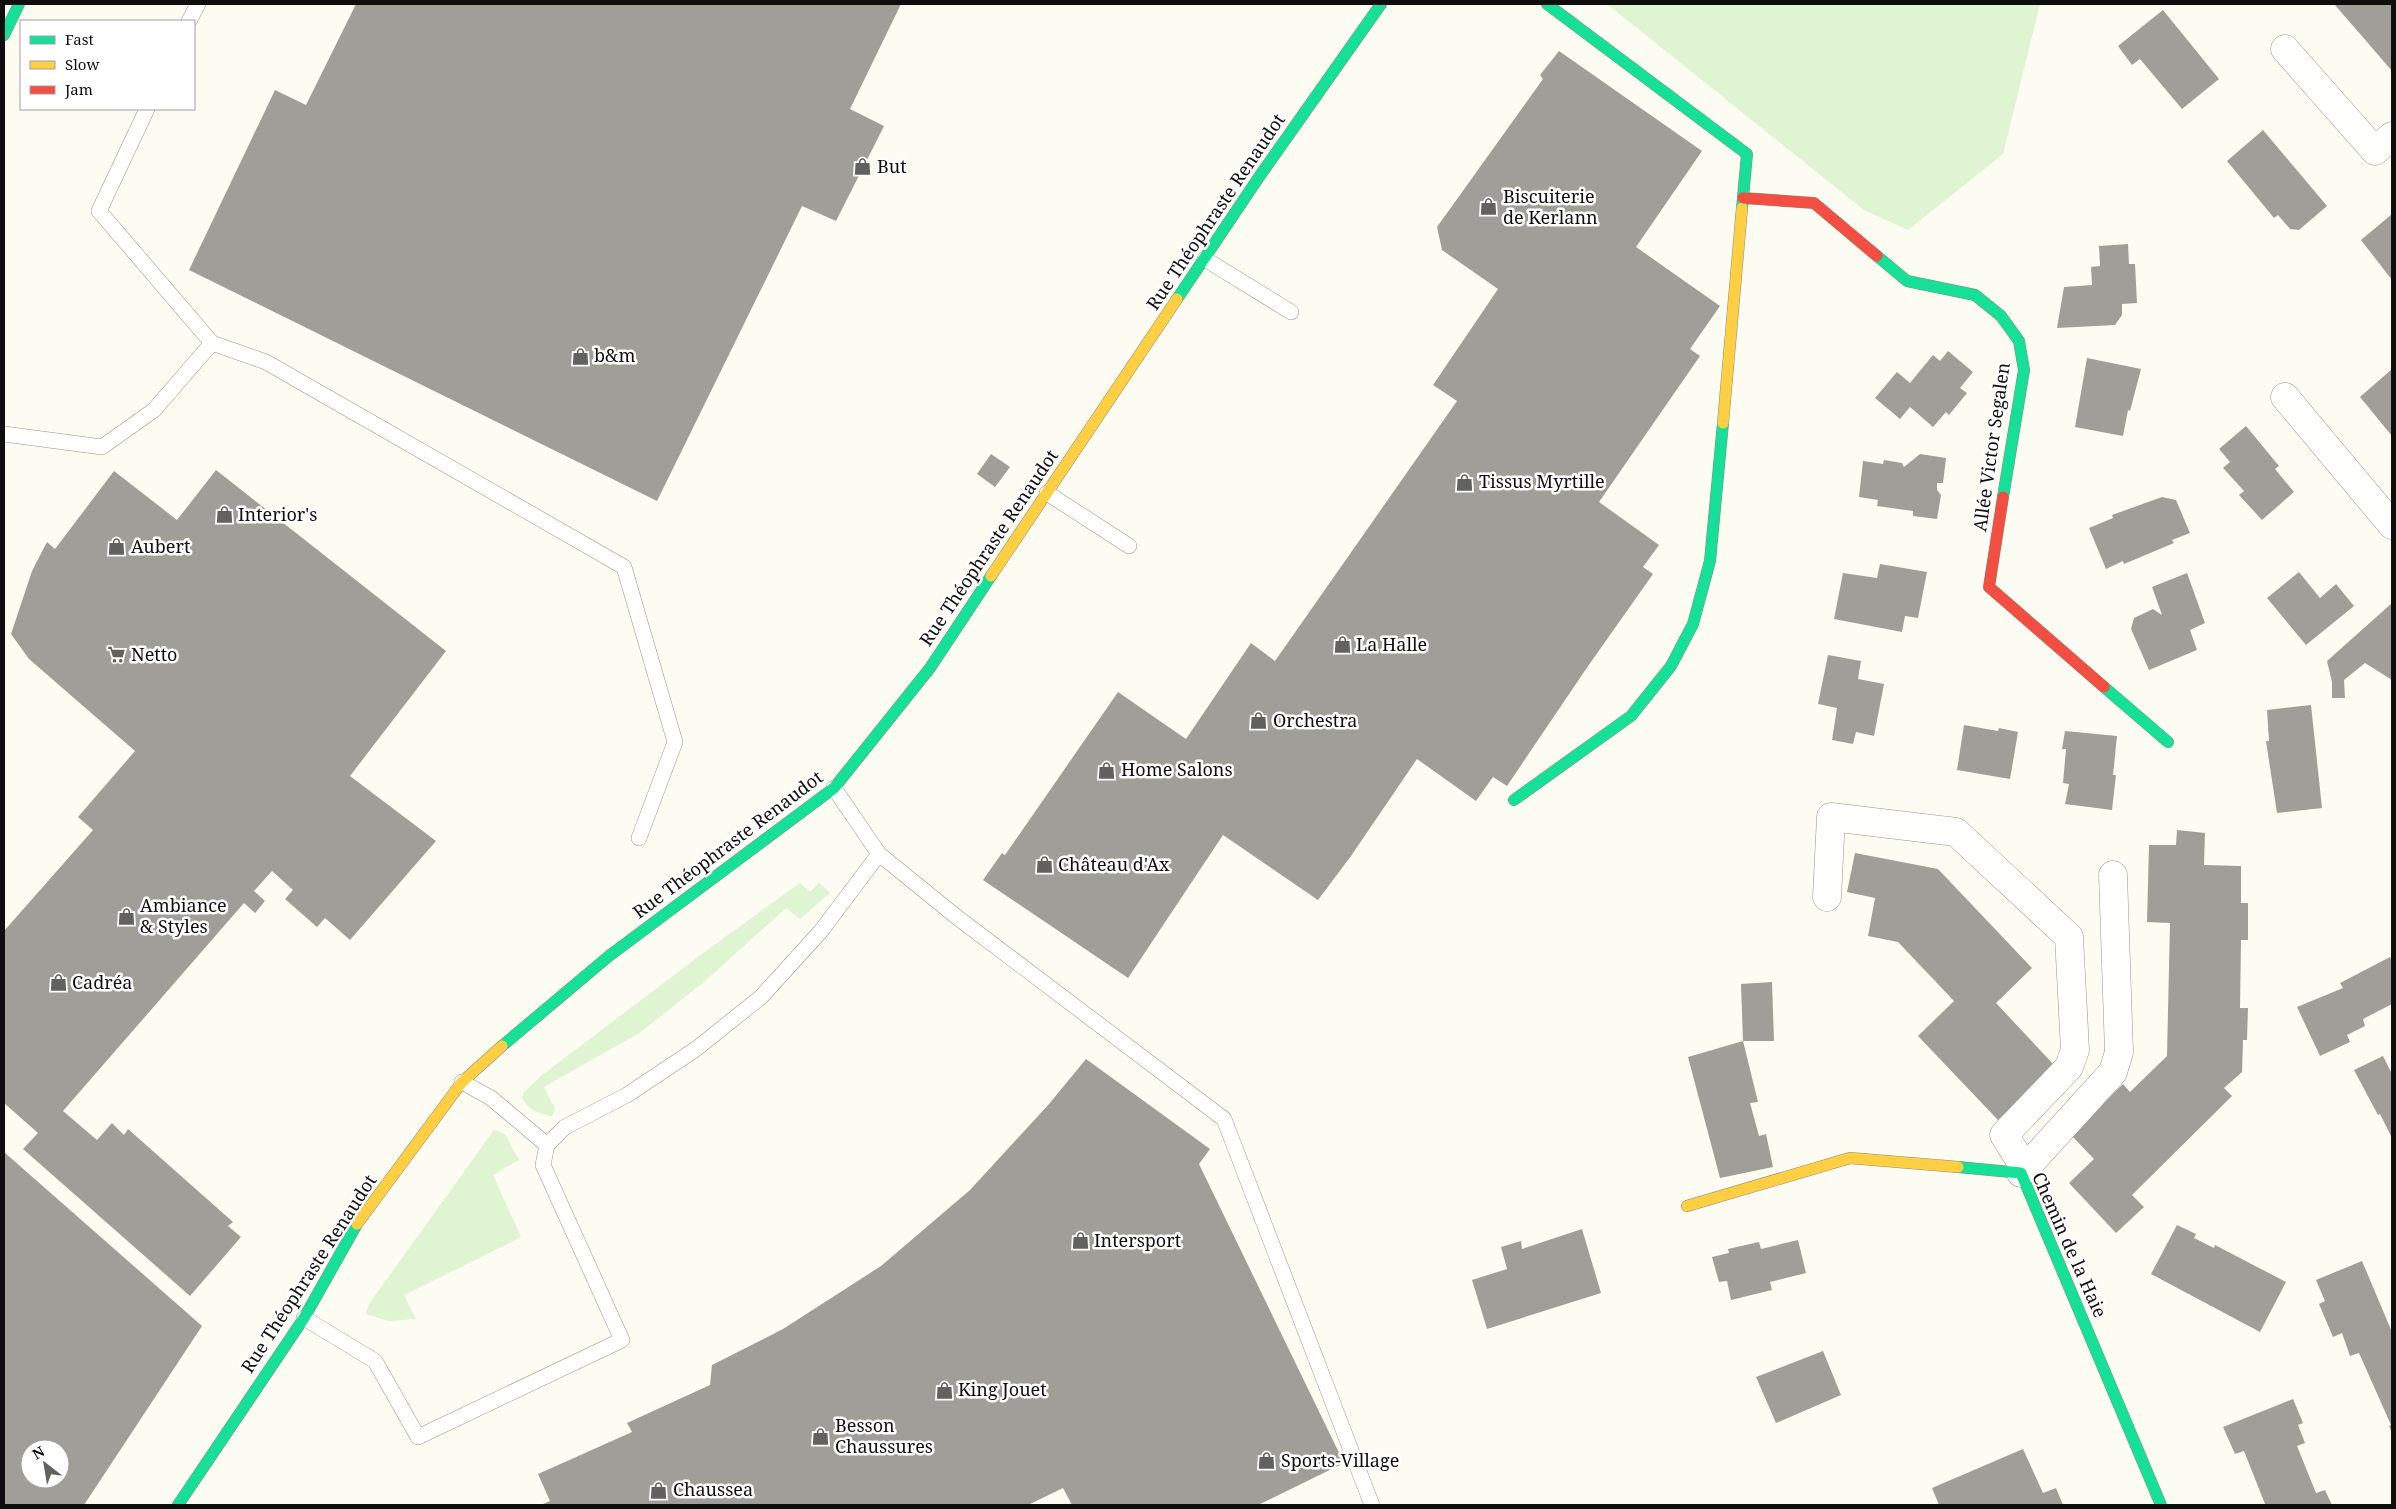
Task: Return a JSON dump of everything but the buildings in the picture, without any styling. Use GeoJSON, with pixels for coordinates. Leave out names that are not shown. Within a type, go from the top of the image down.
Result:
{"type":"FeatureCollection","features":[{"type":"Feature","properties":{"kind":"main road"},"geometry":{"type":"LineString","coordinates":[[4,35],[19,4]]}},
{"type":"Feature","properties":{"kind":"main road","name":"Rue Théophraste Renaudot"},"geometry":{"type":"LineString","coordinates":[[178,1505],[304,1318],[360,1219],[462,1082],[522,1027],[609,956],[693,896],[834,788],[930,668],[1205,259],[1381,4]]}},
{"type":"Feature","properties":{"kind":"main road"},"geometry":{"type":"LineString","coordinates":[[1514,800],[1631,716],[1671,666],[1693,624],[1710,561],[1747,154],[1547,4]]}},
{"type":"Feature","properties":{"kind":"main road","name":"Allée Victor Segalen"},"geometry":{"type":"LineString","coordinates":[[1743,198],[1814,203],[1907,281],[1975,295],[2001,316],[2019,341],[2024,370],[1989,587],[2168,742]]}},
{"type":"Feature","properties":{"kind":"main road","name":"Chemin de la Haie"},"geometry":{"type":"LineString","coordinates":[[1687,1206],[1850,1158],[2023,1171],[2161,1505]]}},
{"type":"Feature","properties":{"kind":"street"},"geometry":{"type":"LineString","coordinates":[[2286,50],[2375,151],[2392,136]]}},
{"type":"Feature","properties":{"kind":"street"},"geometry":{"type":"LineString","coordinates":[[2285,397],[2392,525]]}},
{"type":"Feature","properties":{"kind":"street"},"geometry":{"type":"LineString","coordinates":[[1827,897],[1831,817],[1956,832],[2069,937],[2074,1050],[2069,1067],[2004,1136],[2023,1171],[2113,1072],[2119,1052],[2113,875]]}},
{"type":"Feature","properties":{"kind":"lane"},"geometry":{"type":"LineString","coordinates":[[190,20],[198,4]]}},
{"type":"Feature","properties":{"kind":"lane"},"geometry":{"type":"LineString","coordinates":[[148,110],[99,211],[212,342],[266,362],[624,567],[675,742],[639,838]]}},
{"type":"Feature","properties":{"kind":"lane"},"geometry":{"type":"LineString","coordinates":[[1205,259],[1291,312]]}},
{"type":"Feature","properties":{"kind":"lane"},"geometry":{"type":"LineString","coordinates":[[4,434],[102,447],[154,410],[212,342]]}},
{"type":"Feature","properties":{"kind":"lane"},"geometry":{"type":"LineString","coordinates":[[1047,493],[1129,546]]}},
{"type":"Feature","properties":{"kind":"lane"},"geometry":{"type":"LineString","coordinates":[[834,788],[879,854],[966,924],[1224,1119],[1372,1505]]}},
{"type":"Feature","properties":{"kind":"lane"},"geometry":{"type":"LineString","coordinates":[[304,1318],[375,1361],[418,1437],[622,1340],[543,1165],[547,1145],[565,1126],[627,1095],[696,1049],[760,997],[821,931],[879,854]]}},
{"type":"Feature","properties":{"kind":"lane"},"geometry":{"type":"LineString","coordinates":[[462,1082],[491,1098],[547,1145]]}},
{"type":"Feature","properties":{"kind":"green space"},"geometry":{"type":"Polygon","coordinates":[[[1607,4],[2040,4],[2003,154],[1908,230],[1864,210],[1607,4]]]}},
{"type":"Feature","properties":{"kind":"green space"},"geometry":{"type":"Polygon","coordinates":[[[800,883],[810,892],[819,883],[830,893],[800,919],[786,908],[705,981],[641,1032],[544,1087],[555,1109],[552,1116],[535,1111],[528,1106],[522,1098],[524,1092],[542,1075],[710,948],[800,883]]]}},
{"type":"Feature","properties":{"kind":"green space"},"geometry":{"type":"Polygon","coordinates":[[[494,1130],[505,1134],[519,1160],[493,1175],[521,1237],[404,1295],[416,1319],[389,1321],[366,1314],[369,1304],[494,1130]]]}},
{"type":"Feature","properties":{"kind":"traffic: fast"},"geometry":{"type":"LineString","coordinates":[[4,35],[19,4]]}},
{"type":"Feature","properties":{"kind":"traffic: fast"},"geometry":{"type":"LineString","coordinates":[[1177,299],[1259,177],[1381,4]]}},
{"type":"Feature","properties":{"kind":"traffic: fast"},"geometry":{"type":"LineString","coordinates":[[1547,4],[1747,154],[1742,208]]}},
{"type":"Feature","properties":{"kind":"traffic: fast"},"geometry":{"type":"LineString","coordinates":[[1877,256],[1907,281],[1975,295],[2001,316],[2019,341],[2024,370],[2003,497]]}},
{"type":"Feature","properties":{"kind":"traffic: fast"},"geometry":{"type":"LineString","coordinates":[[1514,800],[1631,716],[1671,666],[1693,624],[1710,561],[1723,423]]}},
{"type":"Feature","properties":{"kind":"traffic: fast"},"geometry":{"type":"LineString","coordinates":[[502,1046],[609,956],[834,788],[930,668],[991,576]]}},
{"type":"Feature","properties":{"kind":"traffic: fast"},"geometry":{"type":"LineString","coordinates":[[2104,687],[2168,742]]}},
{"type":"Feature","properties":{"kind":"traffic: fast"},"geometry":{"type":"LineString","coordinates":[[1958,1167],[2021,1173],[2161,1505]]}},
{"type":"Feature","properties":{"kind":"traffic: fast"},"geometry":{"type":"LineString","coordinates":[[178,1505],[304,1318],[357,1224]]}},
{"type":"Feature","properties":{"kind":"traffic: slow"},"geometry":{"type":"LineString","coordinates":[[1723,423],[1742,208]]}},
{"type":"Feature","properties":{"kind":"traffic: slow"},"geometry":{"type":"LineString","coordinates":[[991,576],[1177,299]]}},
{"type":"Feature","properties":{"kind":"traffic: slow"},"geometry":{"type":"LineString","coordinates":[[357,1224],[462,1082],[502,1046]]}},
{"type":"Feature","properties":{"kind":"traffic: slow"},"geometry":{"type":"LineString","coordinates":[[1687,1206],[1850,1158],[1958,1167]]}},
{"type":"Feature","properties":{"kind":"traffic: jam"},"geometry":{"type":"LineString","coordinates":[[1743,198],[1814,203],[1877,256]]}},
{"type":"Feature","properties":{"kind":"traffic: jam"},"geometry":{"type":"LineString","coordinates":[[2003,497],[1989,587],[2104,687]]}},
{"type":"Feature","properties":{"kind":"place","name":"But"},"geometry":{"type":"Point","coordinates":[863,167]}},
{"type":"Feature","properties":{"kind":"place","name":"Biscuiterie de Kerlann"},"geometry":{"type":"Point","coordinates":[1489,207]}},
{"type":"Feature","properties":{"kind":"place","name":"b&m"},"geometry":{"type":"Point","coordinates":[580,356]}},
{"type":"Feature","properties":{"kind":"place","name":"Tissus Myrtille"},"geometry":{"type":"Point","coordinates":[1465,482]}},
{"type":"Feature","properties":{"kind":"place","name":"Interior's"},"geometry":{"type":"Point","coordinates":[224,515]}},
{"type":"Feature","properties":{"kind":"place","name":"Aubert"},"geometry":{"type":"Point","coordinates":[117,547]}},
{"type":"Feature","properties":{"kind":"place","name":"La Halle"},"geometry":{"type":"Point","coordinates":[1342,645]}},
{"type":"Feature","properties":{"kind":"place","name":"Netto"},"geometry":{"type":"Point","coordinates":[117,655]}},
{"type":"Feature","properties":{"kind":"place","name":"Orchestra"},"geometry":{"type":"Point","coordinates":[1259,721]}},
{"type":"Feature","properties":{"kind":"place","name":"Home Salons"},"geometry":{"type":"Point","coordinates":[1107,770]}},
{"type":"Feature","properties":{"kind":"place","name":"Château d'Ax"},"geometry":{"type":"Point","coordinates":[1044,865]}},
{"type":"Feature","properties":{"kind":"place","name":"Ambiance & Styles"},"geometry":{"type":"Point","coordinates":[126,916]}},
{"type":"Feature","properties":{"kind":"place","name":"Cadréa"},"geometry":{"type":"Point","coordinates":[58,983]}},
{"type":"Feature","properties":{"kind":"place","name":"Intersport"},"geometry":{"type":"Point","coordinates":[1080,1241]}},
{"type":"Feature","properties":{"kind":"place","name":"King Jouet"},"geometry":{"type":"Point","coordinates":[944,1390]}},
{"type":"Feature","properties":{"kind":"place","name":"Besson Chaussures"},"geometry":{"type":"Point","coordinates":[821,1436]}},
{"type":"Feature","properties":{"kind":"place","name":"Sports-Village"},"geometry":{"type":"Point","coordinates":[1267,1461]}},
{"type":"Feature","properties":{"kind":"place","name":"Chaussea"},"geometry":{"type":"Point","coordinates":[659,1490]}}]}
